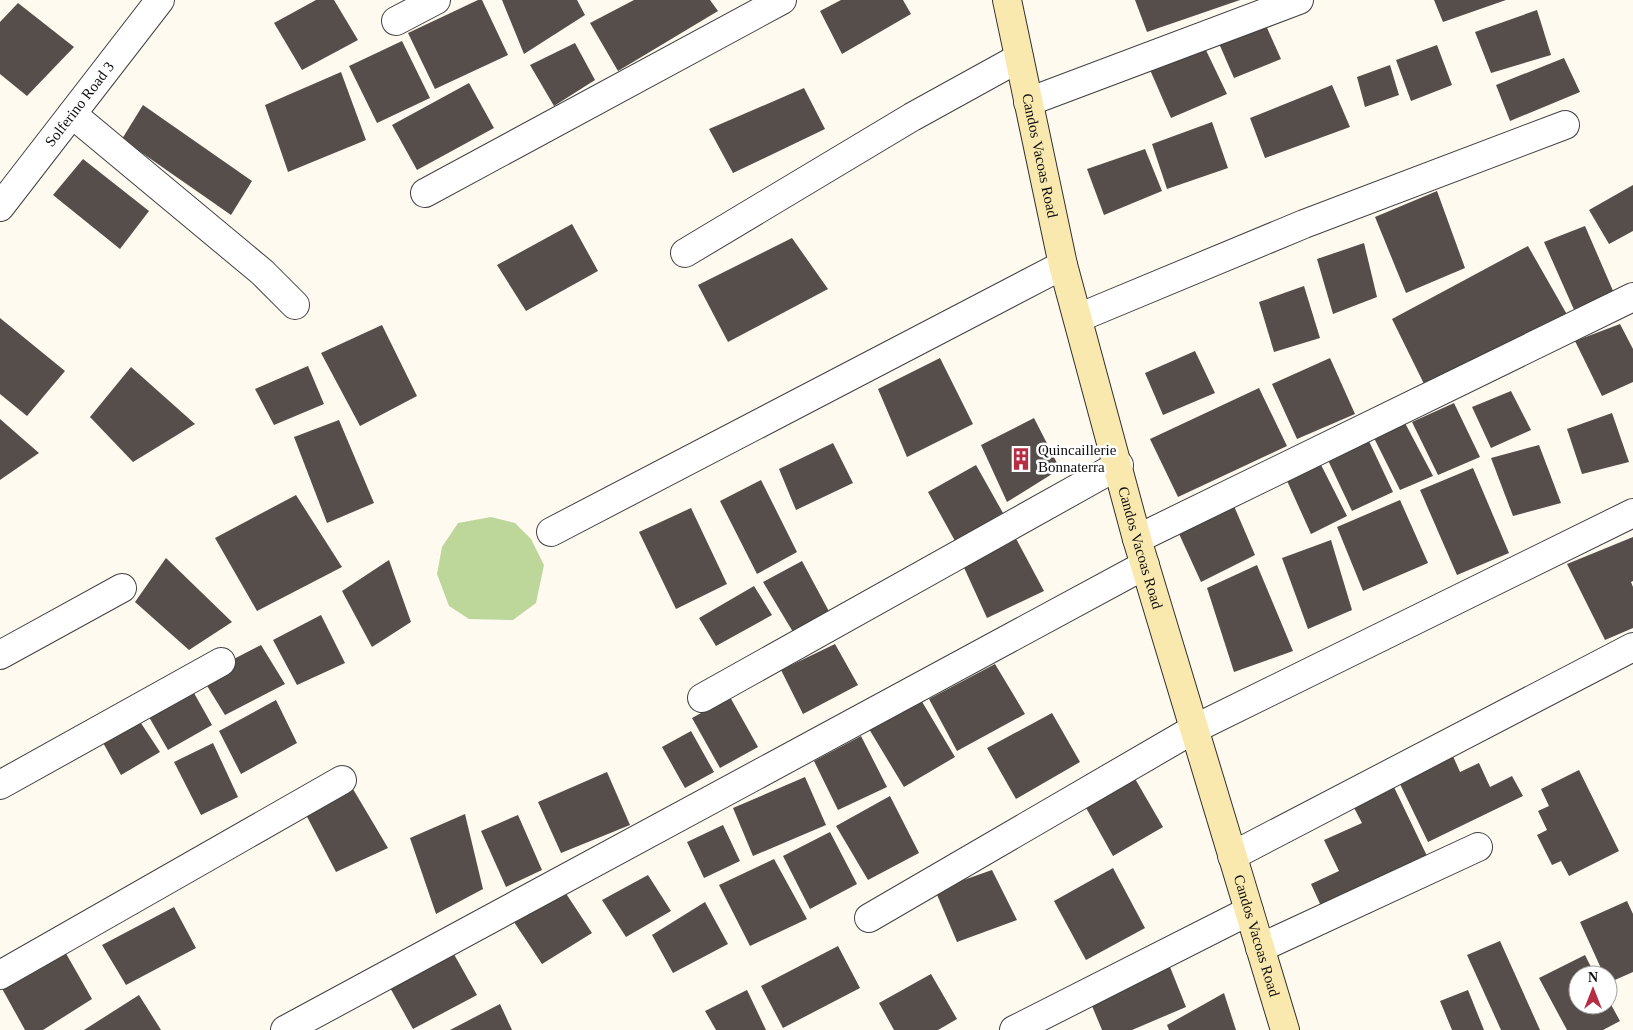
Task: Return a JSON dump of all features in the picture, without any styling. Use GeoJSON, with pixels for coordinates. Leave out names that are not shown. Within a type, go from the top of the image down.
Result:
{"type":"FeatureCollection","features":[{"type":"Feature","properties":{"kind":"main road","name":"Candos Vacoas Road"},"geometry":{"type":"LineString","coordinates":[[1007,0],[1063,266],[1137,539],[1285,1030]]}},
{"type":"Feature","properties":{"kind":"street","name":"Solferino Road 3"},"geometry":{"type":"LineString","coordinates":[[0,207],[160,0]]}},
{"type":"Feature","properties":{"kind":"street"},"geometry":{"type":"LineString","coordinates":[[396,21],[436,0]]}},
{"type":"Feature","properties":{"kind":"street"},"geometry":{"type":"LineString","coordinates":[[425,192],[782,0]]}},
{"type":"Feature","properties":{"kind":"street"},"geometry":{"type":"LineString","coordinates":[[1028,102],[1299,0]]}},
{"type":"Feature","properties":{"kind":"street"},"geometry":{"type":"LineString","coordinates":[[685,253],[912,117],[1019,58]]}},
{"type":"Feature","properties":{"kind":"street"},"geometry":{"type":"LineString","coordinates":[[72,114],[262,272],[295,306]]}},
{"type":"Feature","properties":{"kind":"street"},"geometry":{"type":"LineString","coordinates":[[1078,318],[1304,224],[1566,125]]}},
{"type":"Feature","properties":{"kind":"street"},"geometry":{"type":"LineString","coordinates":[[551,532],[1063,266]]}},
{"type":"Feature","properties":{"kind":"street"},"geometry":{"type":"LineString","coordinates":[[1137,539],[1633,297]]}},
{"type":"Feature","properties":{"kind":"street"},"geometry":{"type":"LineString","coordinates":[[702,698],[1118,465]]}},
{"type":"Feature","properties":{"kind":"street"},"geometry":{"type":"LineString","coordinates":[[869,918],[1194,729],[1633,513]]}},
{"type":"Feature","properties":{"kind":"street"},"geometry":{"type":"LineString","coordinates":[[285,1030],[1145,565]]}},
{"type":"Feature","properties":{"kind":"street"},"geometry":{"type":"LineString","coordinates":[[0,655],[122,588]]}},
{"type":"Feature","properties":{"kind":"street"},"geometry":{"type":"LineString","coordinates":[[1232,856],[1633,647]]}},
{"type":"Feature","properties":{"kind":"street"},"geometry":{"type":"LineString","coordinates":[[0,786],[221,662]]}},
{"type":"Feature","properties":{"kind":"street"},"geometry":{"type":"LineString","coordinates":[[0,975],[342,780]]}},
{"type":"Feature","properties":{"kind":"street"},"geometry":{"type":"LineString","coordinates":[[1260,948],[1478,847]]}},
{"type":"Feature","properties":{"kind":"street"},"geometry":{"type":"LineString","coordinates":[[1014,1030],[1249,911]]}},
{"type":"Feature","properties":{"kind":"green space"},"geometry":{"type":"Polygon","coordinates":[[[491,517],[515,523],[531,539],[544,565],[536,603],[513,620],[469,619],[449,606],[437,574],[442,547],[458,523],[491,517]]]}},
{"type":"Feature","properties":{"kind":"building"},"geometry":{"type":"Polygon","coordinates":[[[316,0],[334,0],[358,40],[302,70],[274,23],[316,0]]]}},
{"type":"Feature","properties":{"kind":"building"},"geometry":{"type":"Polygon","coordinates":[[[478,0],[482,0],[508,55],[435,89],[408,33],[478,0]]]}},
{"type":"Feature","properties":{"kind":"building"},"geometry":{"type":"Polygon","coordinates":[[[502,0],[577,0],[585,15],[524,54],[502,0]]]}},
{"type":"Feature","properties":{"kind":"building"},"geometry":{"type":"Polygon","coordinates":[[[634,0],[710,0],[718,11],[618,71],[590,23],[634,0]]]}},
{"type":"Feature","properties":{"kind":"building"},"geometry":{"type":"Polygon","coordinates":[[[841,0],[903,0],[911,14],[842,54],[820,11],[841,0]]]}},
{"type":"Feature","properties":{"kind":"building"},"geometry":{"type":"Polygon","coordinates":[[[1135,0],[1240,0],[1147,32],[1135,0]]]}},
{"type":"Feature","properties":{"kind":"building"},"geometry":{"type":"Polygon","coordinates":[[[1434,0],[1506,0],[1443,22],[1434,0]]]}},
{"type":"Feature","properties":{"kind":"building"},"geometry":{"type":"Polygon","coordinates":[[[18,3],[74,47],[27,96],[0,74],[0,22],[18,3]]]}},
{"type":"Feature","properties":{"kind":"building"},"geometry":{"type":"Polygon","coordinates":[[[1537,10],[1551,55],[1491,73],[1475,32],[1537,10]]]}},
{"type":"Feature","properties":{"kind":"building"},"geometry":{"type":"Polygon","coordinates":[[[1264,21],[1281,59],[1234,78],[1217,39],[1264,21]]]}},
{"type":"Feature","properties":{"kind":"building"},"geometry":{"type":"Polygon","coordinates":[[[402,41],[430,98],[377,123],[349,66],[402,41]]]}},
{"type":"Feature","properties":{"kind":"building"},"geometry":{"type":"Polygon","coordinates":[[[575,43],[595,80],[554,106],[530,65],[575,43]]]}},
{"type":"Feature","properties":{"kind":"building"},"geometry":{"type":"Polygon","coordinates":[[[1203,44],[1227,94],[1171,118],[1147,63],[1203,44]]]}},
{"type":"Feature","properties":{"kind":"building"},"geometry":{"type":"Polygon","coordinates":[[[1437,45],[1452,85],[1411,101],[1396,60],[1437,45]]]}},
{"type":"Feature","properties":{"kind":"building"},"geometry":{"type":"Polygon","coordinates":[[[1564,58],[1580,92],[1510,121],[1496,85],[1564,58]]]}},
{"type":"Feature","properties":{"kind":"building"},"geometry":{"type":"Polygon","coordinates":[[[1390,65],[1399,95],[1365,107],[1357,77],[1390,65]]]}},
{"type":"Feature","properties":{"kind":"building"},"geometry":{"type":"Polygon","coordinates":[[[341,72],[366,140],[288,172],[265,105],[341,72]]]}},
{"type":"Feature","properties":{"kind":"building"},"geometry":{"type":"Polygon","coordinates":[[[469,83],[494,128],[417,170],[392,125],[469,83]]]}},
{"type":"Feature","properties":{"kind":"building"},"geometry":{"type":"Polygon","coordinates":[[[1332,85],[1350,127],[1265,158],[1250,118],[1332,85]]]}},
{"type":"Feature","properties":{"kind":"building"},"geometry":{"type":"Polygon","coordinates":[[[804,88],[825,129],[733,173],[709,129],[804,88]]]}},
{"type":"Feature","properties":{"kind":"building"},"geometry":{"type":"Polygon","coordinates":[[[143,105],[252,181],[231,215],[122,139],[143,105]]]}},
{"type":"Feature","properties":{"kind":"building"},"geometry":{"type":"Polygon","coordinates":[[[1212,122],[1228,168],[1167,189],[1152,144],[1212,122]]]}},
{"type":"Feature","properties":{"kind":"building"},"geometry":{"type":"Polygon","coordinates":[[[1145,149],[1162,191],[1104,215],[1087,169],[1145,149]]]}},
{"type":"Feature","properties":{"kind":"building"},"geometry":{"type":"Polygon","coordinates":[[[83,159],[149,211],[120,249],[53,195],[83,159]]]}},
{"type":"Feature","properties":{"kind":"building"},"geometry":{"type":"Polygon","coordinates":[[[1633,185],[1633,231],[1609,244],[1589,210],[1633,185]]]}},
{"type":"Feature","properties":{"kind":"building"},"geometry":{"type":"Polygon","coordinates":[[[1437,191],[1465,268],[1406,293],[1375,217],[1437,191]]]}},
{"type":"Feature","properties":{"kind":"building"},"geometry":{"type":"Polygon","coordinates":[[[572,224],[598,271],[526,311],[497,265],[572,224]]]}},
{"type":"Feature","properties":{"kind":"building"},"geometry":{"type":"Polygon","coordinates":[[[1585,226],[1614,293],[1575,312],[1544,242],[1585,226]]]}},
{"type":"Feature","properties":{"kind":"building"},"geometry":{"type":"Polygon","coordinates":[[[792,238],[828,289],[728,342],[698,285],[792,238]]]}},
{"type":"Feature","properties":{"kind":"building"},"geometry":{"type":"Polygon","coordinates":[[[1364,243],[1377,297],[1333,314],[1317,259],[1364,243]]]}},
{"type":"Feature","properties":{"kind":"building"},"geometry":{"type":"Polygon","coordinates":[[[1528,246],[1569,318],[1428,392],[1392,319],[1528,246]]]}},
{"type":"Feature","properties":{"kind":"building"},"geometry":{"type":"Polygon","coordinates":[[[1304,286],[1320,338],[1274,352],[1259,302],[1304,286]]]}},
{"type":"Feature","properties":{"kind":"building"},"geometry":{"type":"Polygon","coordinates":[[[0,318],[65,371],[27,416],[0,394],[0,318]]]}},
{"type":"Feature","properties":{"kind":"building"},"geometry":{"type":"Polygon","coordinates":[[[1620,324],[1633,349],[1633,382],[1602,396],[1575,341],[1620,324]]]}},
{"type":"Feature","properties":{"kind":"building"},"geometry":{"type":"Polygon","coordinates":[[[382,325],[417,396],[360,426],[321,353],[382,325]]]}},
{"type":"Feature","properties":{"kind":"building"},"geometry":{"type":"Polygon","coordinates":[[[1195,351],[1215,393],[1163,415],[1145,373],[1195,351]]]}},
{"type":"Feature","properties":{"kind":"building"},"geometry":{"type":"Polygon","coordinates":[[[940,358],[973,424],[907,457],[878,389],[940,358]]]}},
{"type":"Feature","properties":{"kind":"building"},"geometry":{"type":"Polygon","coordinates":[[[1330,358],[1355,414],[1297,439],[1272,384],[1330,358]]]}},
{"type":"Feature","properties":{"kind":"building"},"geometry":{"type":"Polygon","coordinates":[[[308,366],[324,404],[274,425],[255,389],[308,366]]]}},
{"type":"Feature","properties":{"kind":"building"},"geometry":{"type":"Polygon","coordinates":[[[131,367],[195,424],[133,462],[90,417],[131,367]]]}},
{"type":"Feature","properties":{"kind":"building"},"geometry":{"type":"Polygon","coordinates":[[[1259,388],[1287,446],[1178,497],[1150,439],[1259,388]]]}},
{"type":"Feature","properties":{"kind":"building"},"geometry":{"type":"Polygon","coordinates":[[[1511,391],[1531,430],[1491,448],[1472,407],[1511,391]]]}},
{"type":"Feature","properties":{"kind":"building"},"geometry":{"type":"Polygon","coordinates":[[[1454,403],[1480,457],[1438,475],[1412,422],[1454,403]]]}},
{"type":"Feature","properties":{"kind":"building"},"geometry":{"type":"Polygon","coordinates":[[[1612,413],[1629,462],[1582,474],[1567,429],[1612,413]]]}},
{"type":"Feature","properties":{"kind":"building","name":"Quincaillerie Bonnaterra"},"geometry":{"type":"Polygon","coordinates":[[[1034,418],[1060,469],[1007,502],[981,445],[1034,418]]]}},
{"type":"Feature","properties":{"kind":"building"},"geometry":{"type":"Polygon","coordinates":[[[0,419],[39,453],[0,480],[0,419]]]}},
{"type":"Feature","properties":{"kind":"building"},"geometry":{"type":"Polygon","coordinates":[[[339,420],[374,503],[327,523],[294,437],[339,420]]]}},
{"type":"Feature","properties":{"kind":"building"},"geometry":{"type":"Polygon","coordinates":[[[1405,423],[1433,476],[1400,490],[1374,438],[1405,423]]]}},
{"type":"Feature","properties":{"kind":"building"},"geometry":{"type":"Polygon","coordinates":[[[1367,437],[1393,492],[1352,511],[1326,456],[1367,437]]]}},
{"type":"Feature","properties":{"kind":"building"},"geometry":{"type":"Polygon","coordinates":[[[833,443],[853,483],[796,510],[779,469],[833,443]]]}},
{"type":"Feature","properties":{"kind":"building"},"geometry":{"type":"Polygon","coordinates":[[[1539,445],[1561,503],[1513,516],[1491,458],[1539,445]]]}},
{"type":"Feature","properties":{"kind":"building"},"geometry":{"type":"Polygon","coordinates":[[[1316,455],[1347,516],[1311,534],[1283,472],[1316,455]]]}},
{"type":"Feature","properties":{"kind":"building"},"geometry":{"type":"Polygon","coordinates":[[[976,465],[1003,513],[955,541],[928,492],[976,465]]]}},
{"type":"Feature","properties":{"kind":"building"},"geometry":{"type":"Polygon","coordinates":[[[1473,468],[1509,553],[1457,575],[1420,490],[1473,468]]]}},
{"type":"Feature","properties":{"kind":"building"},"geometry":{"type":"Polygon","coordinates":[[[761,480],[797,552],[757,574],[720,501],[761,480]]]}},
{"type":"Feature","properties":{"kind":"building"},"geometry":{"type":"Polygon","coordinates":[[[296,495],[342,567],[257,611],[215,538],[296,495]]]}},
{"type":"Feature","properties":{"kind":"building"},"geometry":{"type":"Polygon","coordinates":[[[1231,499],[1255,555],[1201,582],[1175,525],[1231,499]]]}},
{"type":"Feature","properties":{"kind":"building"},"geometry":{"type":"Polygon","coordinates":[[[1400,500],[1428,563],[1363,591],[1337,527],[1400,500]]]}},
{"type":"Feature","properties":{"kind":"building"},"geometry":{"type":"Polygon","coordinates":[[[691,508],[727,584],[676,609],[639,532],[691,508]]]}},
{"type":"Feature","properties":{"kind":"building"},"geometry":{"type":"Polygon","coordinates":[[[1013,533],[1044,591],[987,618],[961,561],[1013,533]]]}},
{"type":"Feature","properties":{"kind":"building"},"geometry":{"type":"Polygon","coordinates":[[[1633,537],[1633,581],[1631,582],[1633,587],[1633,628],[1605,640],[1567,564],[1633,537]]]}},
{"type":"Feature","properties":{"kind":"building"},"geometry":{"type":"Polygon","coordinates":[[[1331,540],[1352,610],[1308,629],[1282,558],[1331,540]]]}},
{"type":"Feature","properties":{"kind":"building"},"geometry":{"type":"Polygon","coordinates":[[[166,558],[232,622],[189,650],[135,602],[166,558]]]}},
{"type":"Feature","properties":{"kind":"building"},"geometry":{"type":"Polygon","coordinates":[[[389,560],[411,622],[372,647],[342,591],[389,560]]]}},
{"type":"Feature","properties":{"kind":"building"},"geometry":{"type":"Polygon","coordinates":[[[802,561],[832,617],[796,637],[763,582],[802,561]]]}},
{"type":"Feature","properties":{"kind":"building"},"geometry":{"type":"Polygon","coordinates":[[[1257,565],[1293,651],[1234,672],[1207,588],[1257,565]]]}},
{"type":"Feature","properties":{"kind":"building"},"geometry":{"type":"Polygon","coordinates":[[[754,586],[772,615],[716,646],[699,618],[754,586]]]}},
{"type":"Feature","properties":{"kind":"building"},"geometry":{"type":"Polygon","coordinates":[[[321,615],[345,663],[297,685],[273,640],[321,615]]]}},
{"type":"Feature","properties":{"kind":"building"},"geometry":{"type":"Polygon","coordinates":[[[835,644],[858,685],[803,714],[781,670],[835,644]]]}},
{"type":"Feature","properties":{"kind":"building"},"geometry":{"type":"Polygon","coordinates":[[[261,645],[285,684],[225,715],[201,676],[261,645]]]}},
{"type":"Feature","properties":{"kind":"building"},"geometry":{"type":"Polygon","coordinates":[[[995,664],[1025,714],[957,751],[929,699],[995,664]]]}},
{"type":"Feature","properties":{"kind":"building"},"geometry":{"type":"Polygon","coordinates":[[[194,693],[212,725],[168,750],[149,717],[194,693]]]}},
{"type":"Feature","properties":{"kind":"building"},"geometry":{"type":"Polygon","coordinates":[[[730,697],[758,747],[720,768],[692,718],[730,697]]]}},
{"type":"Feature","properties":{"kind":"building"},"geometry":{"type":"Polygon","coordinates":[[[276,700],[297,743],[241,774],[219,731],[276,700]]]}},
{"type":"Feature","properties":{"kind":"building"},"geometry":{"type":"Polygon","coordinates":[[[921,700],[955,757],[904,787],[869,729],[921,700]]]}},
{"type":"Feature","properties":{"kind":"building"},"geometry":{"type":"Polygon","coordinates":[[[133,711],[160,752],[121,775],[97,732],[133,711]]]}},
{"type":"Feature","properties":{"kind":"building"},"geometry":{"type":"Polygon","coordinates":[[[1052,713],[1080,762],[1016,799],[987,748],[1052,713]]]}},
{"type":"Feature","properties":{"kind":"building"},"geometry":{"type":"Polygon","coordinates":[[[691,731],[714,772],[685,788],[662,747],[691,731]]]}},
{"type":"Feature","properties":{"kind":"building"},"geometry":{"type":"Polygon","coordinates":[[[861,736],[887,787],[838,810],[814,761],[861,736]]]}},
{"type":"Feature","properties":{"kind":"building"},"geometry":{"type":"Polygon","coordinates":[[[213,743],[238,797],[201,815],[174,762],[213,743]]]}},
{"type":"Feature","properties":{"kind":"building"},"geometry":{"type":"Polygon","coordinates":[[[1452,754],[1460,772],[1479,763],[1490,787],[1512,776],[1523,796],[1428,842],[1398,780],[1452,754]]]}},
{"type":"Feature","properties":{"kind":"building"},"geometry":{"type":"Polygon","coordinates":[[[1579,770],[1619,851],[1569,876],[1561,861],[1552,865],[1537,835],[1547,830],[1538,811],[1549,806],[1541,789],[1579,770]]]}},
{"type":"Feature","properties":{"kind":"building"},"geometry":{"type":"Polygon","coordinates":[[[607,772],[630,825],[561,853],[538,802],[607,772]]]}},
{"type":"Feature","properties":{"kind":"building"},"geometry":{"type":"Polygon","coordinates":[[[805,777],[826,825],[753,856],[733,808],[805,777]]]}},
{"type":"Feature","properties":{"kind":"building"},"geometry":{"type":"Polygon","coordinates":[[[1134,777],[1163,827],[1113,856],[1085,806],[1134,777]]]}},
{"type":"Feature","properties":{"kind":"building"},"geometry":{"type":"Polygon","coordinates":[[[1392,783],[1427,856],[1321,906],[1311,884],[1339,871],[1324,840],[1362,823],[1351,802],[1392,783]]]}},
{"type":"Feature","properties":{"kind":"building"},"geometry":{"type":"Polygon","coordinates":[[[350,784],[388,848],[336,872],[304,811],[350,784]]]}},
{"type":"Feature","properties":{"kind":"building"},"geometry":{"type":"Polygon","coordinates":[[[890,796],[919,853],[868,880],[836,826],[890,796]]]}},
{"type":"Feature","properties":{"kind":"building"},"geometry":{"type":"Polygon","coordinates":[[[465,814],[483,889],[436,914],[410,838],[465,814]]]}},
{"type":"Feature","properties":{"kind":"building"},"geometry":{"type":"Polygon","coordinates":[[[518,815],[542,870],[506,887],[481,831],[518,815]]]}},
{"type":"Feature","properties":{"kind":"building"},"geometry":{"type":"Polygon","coordinates":[[[723,825],[740,861],[704,878],[687,842],[723,825]]]}},
{"type":"Feature","properties":{"kind":"building"},"geometry":{"type":"Polygon","coordinates":[[[830,832],[857,884],[810,909],[783,856],[830,832]]]}},
{"type":"Feature","properties":{"kind":"building"},"geometry":{"type":"Polygon","coordinates":[[[774,859],[807,919],[750,946],[719,885],[774,859]]]}},
{"type":"Feature","properties":{"kind":"building"},"geometry":{"type":"Polygon","coordinates":[[[1113,868],[1145,928],[1086,960],[1054,901],[1113,868]]]}},
{"type":"Feature","properties":{"kind":"building"},"geometry":{"type":"Polygon","coordinates":[[[992,870],[1017,920],[957,942],[935,890],[992,870]]]}},
{"type":"Feature","properties":{"kind":"building"},"geometry":{"type":"Polygon","coordinates":[[[648,875],[671,911],[626,937],[602,900],[648,875]]]}},
{"type":"Feature","properties":{"kind":"building"},"geometry":{"type":"Polygon","coordinates":[[[565,892],[592,933],[542,964],[514,922],[565,892]]]}},
{"type":"Feature","properties":{"kind":"building"},"geometry":{"type":"Polygon","coordinates":[[[1627,901],[1633,914],[1633,972],[1618,979],[1618,965],[1599,965],[1580,922],[1627,901]]]}},
{"type":"Feature","properties":{"kind":"building"},"geometry":{"type":"Polygon","coordinates":[[[705,902],[728,944],[673,973],[652,935],[705,902]]]}},
{"type":"Feature","properties":{"kind":"building"},"geometry":{"type":"Polygon","coordinates":[[[174,907],[196,948],[126,985],[102,945],[174,907]]]}},
{"type":"Feature","properties":{"kind":"building"},"geometry":{"type":"Polygon","coordinates":[[[1500,941],[1540,1030],[1501,1030],[1467,955],[1500,941]]]}},
{"type":"Feature","properties":{"kind":"building"},"geometry":{"type":"Polygon","coordinates":[[[838,946],[860,988],[783,1028],[761,986],[838,946]]]}},
{"type":"Feature","properties":{"kind":"building"},"geometry":{"type":"Polygon","coordinates":[[[451,949],[477,995],[413,1029],[388,984],[451,949]]]}},
{"type":"Feature","properties":{"kind":"building"},"geometry":{"type":"Polygon","coordinates":[[[64,950],[92,999],[43,1030],[25,1030],[0,985],[64,950]]]}},
{"type":"Feature","properties":{"kind":"building"},"geometry":{"type":"Polygon","coordinates":[[[1585,955],[1590,965],[1568,965],[1568,1015],[1617,1015],[1620,1021],[1603,1030],[1567,1030],[1539,978],[1585,955]]]}},
{"type":"Feature","properties":{"kind":"building"},"geometry":{"type":"Polygon","coordinates":[[[1168,962],[1186,1007],[1132,1030],[1102,1030],[1087,994],[1168,962]]]}},
{"type":"Feature","properties":{"kind":"building"},"geometry":{"type":"Polygon","coordinates":[[[931,974],[957,1019],[938,1030],[894,1030],[879,1003],[931,974]]]}},
{"type":"Feature","properties":{"kind":"building"},"geometry":{"type":"Polygon","coordinates":[[[747,990],[766,1030],[716,1030],[705,1011],[747,990]]]}},
{"type":"Feature","properties":{"kind":"building"},"geometry":{"type":"Polygon","coordinates":[[[1468,990],[1484,1030],[1452,1030],[1440,1001],[1468,990]]]}},
{"type":"Feature","properties":{"kind":"building"},"geometry":{"type":"Polygon","coordinates":[[[1224,993],[1236,1030],[1169,1030],[1167,1025],[1224,993]]]}},
{"type":"Feature","properties":{"kind":"building"},"geometry":{"type":"Polygon","coordinates":[[[139,995],[161,1030],[84,1030],[139,995]]]}},
{"type":"Feature","properties":{"kind":"building"},"geometry":{"type":"Polygon","coordinates":[[[500,1004],[512,1030],[450,1030],[500,1004]]]}},
{"type":"Feature","properties":{"kind":"place","name":"Quincaillerie Bonnaterra"},"geometry":{"type":"Point","coordinates":[1021,459]}}]}
